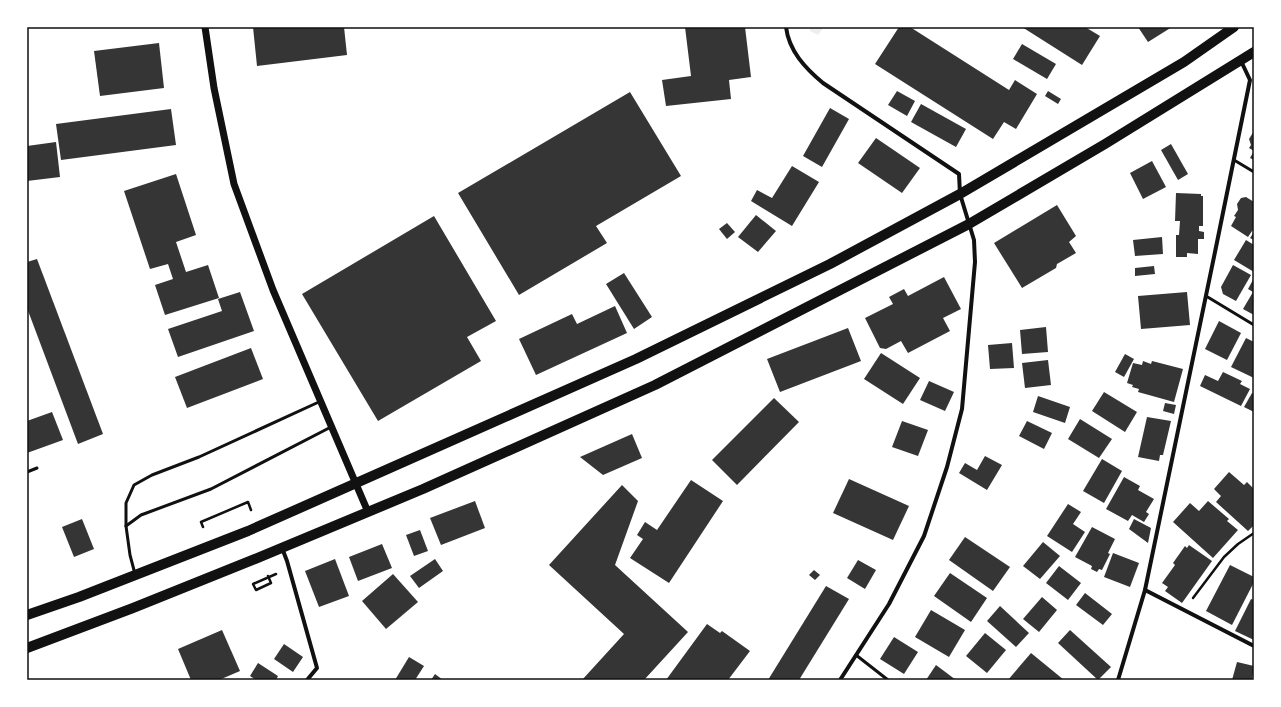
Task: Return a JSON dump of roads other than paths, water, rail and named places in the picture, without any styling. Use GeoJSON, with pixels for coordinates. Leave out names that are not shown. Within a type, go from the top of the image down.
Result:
{"type":"FeatureCollection","features":[{"type":"Feature","properties":{"kind":"main road"},"geometry":{"type":"LineString","coordinates":[[27,615],[79,597],[248,531],[636,359],[830,264],[960,194],[1184,62],[1234,27]]}},
{"type":"Feature","properties":{"kind":"main road"},"geometry":{"type":"LineString","coordinates":[[27,648],[140,605],[282,548],[423,489],[655,385],[969,224],[1105,144],[1254,52]]}},
{"type":"Feature","properties":{"kind":"street"},"geometry":{"type":"LineString","coordinates":[[205,27],[214,88],[234,184],[273,290],[368,512]]}},
{"type":"Feature","properties":{"kind":"street"},"geometry":{"type":"LineString","coordinates":[[786,27],[791,45],[807,69],[829,87],[959,174],[960,194],[974,240],[975,262],[962,409],[947,467],[924,536],[889,604],[840,680]]}},
{"type":"Feature","properties":{"kind":"street"},"geometry":{"type":"LineString","coordinates":[[1118,680],[1145,590],[1250,80],[1241,61]]}},
{"type":"Feature","properties":{"kind":"street"},"geometry":{"type":"LineString","coordinates":[[282,548],[317,668],[307,680]]}},
{"type":"Feature","properties":{"kind":"street"},"geometry":{"type":"LineString","coordinates":[[1145,590],[1254,646]]}},
{"type":"Feature","properties":{"kind":"lane"},"geometry":{"type":"LineString","coordinates":[[1234,160],[1254,172]]}},
{"type":"Feature","properties":{"kind":"lane"},"geometry":{"type":"LineString","coordinates":[[1206,296],[1254,324]]}},
{"type":"Feature","properties":{"kind":"lane"},"geometry":{"type":"LineString","coordinates":[[135,575],[130,555],[126,526],[126,503],[134,485],[152,475],[199,457],[321,401]]}},
{"type":"Feature","properties":{"kind":"lane"},"geometry":{"type":"LineString","coordinates":[[126,526],[141,515],[211,489],[332,427]]}},
{"type":"Feature","properties":{"kind":"lane"},"geometry":{"type":"LineString","coordinates":[[27,472],[37,468]]}},
{"type":"Feature","properties":{"kind":"lane"},"geometry":{"type":"LineString","coordinates":[[856,655],[888,680]]}}]}
